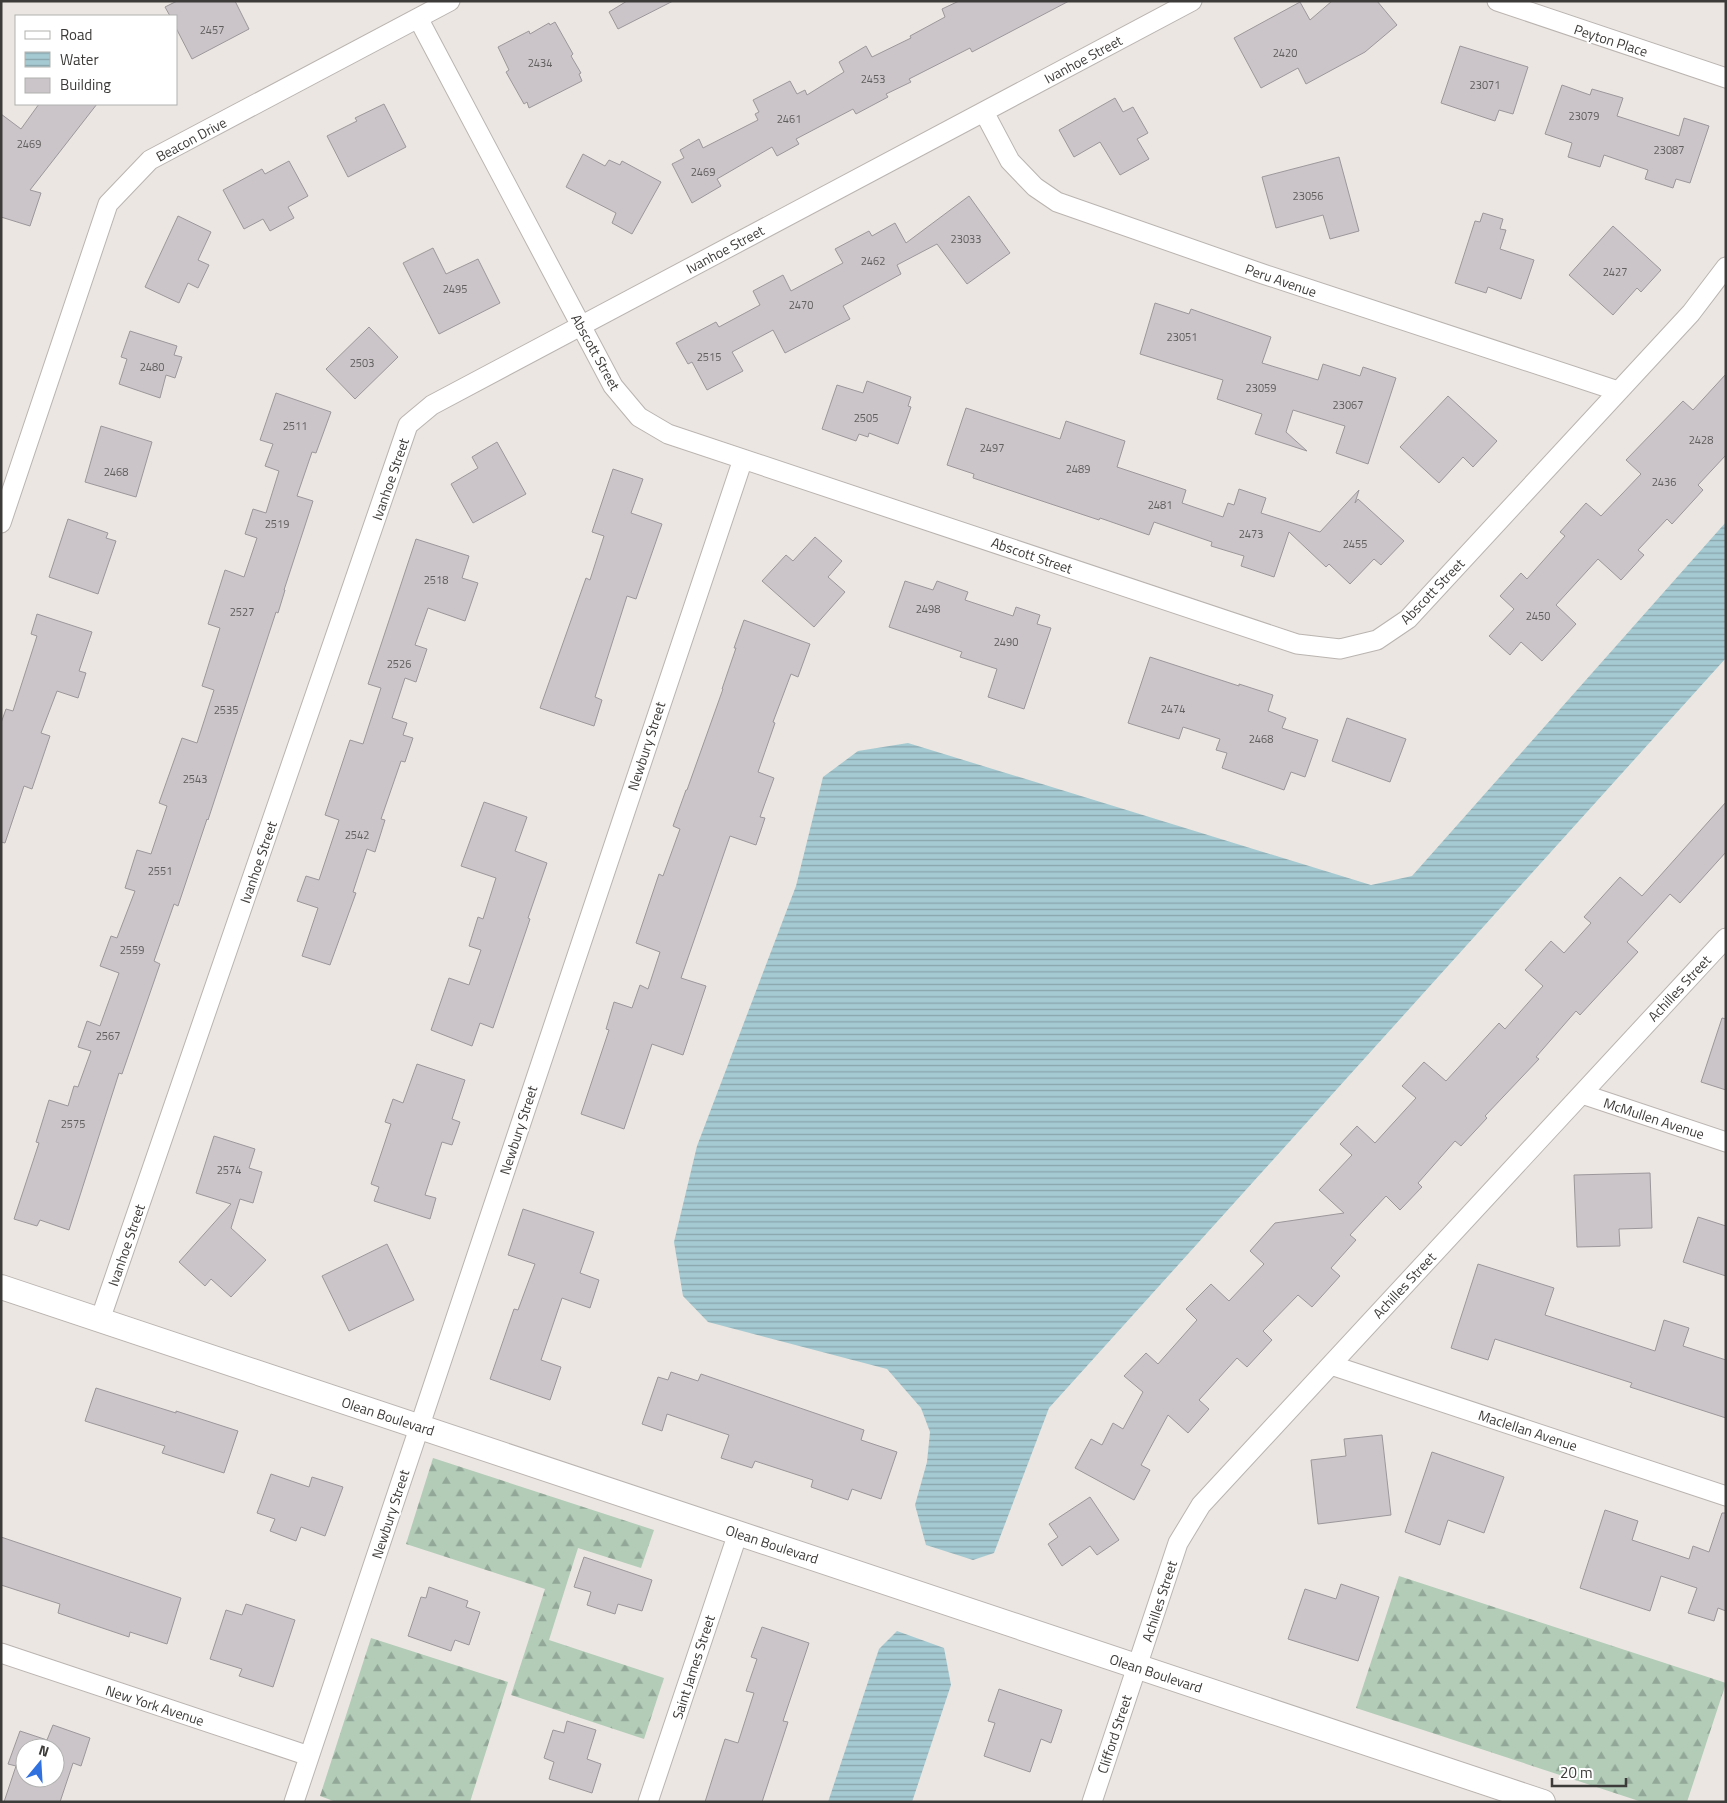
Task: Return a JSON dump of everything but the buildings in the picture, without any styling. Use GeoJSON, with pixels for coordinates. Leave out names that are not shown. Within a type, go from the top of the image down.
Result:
{"type":"FeatureCollection","features":[{"type":"Feature","properties":{"kind":"street","name":"Beacon Drive"},"geometry":{"type":"LineString","coordinates":[[1,523],[108,204],[150,160],[450,1]]}},
{"type":"Feature","properties":{"kind":"street","name":"Ivanhoe Street"},"geometry":{"type":"LineString","coordinates":[[100,1320],[408,425],[432,405],[1192,1]]}},
{"type":"Feature","properties":{"kind":"street","name":"Peyton Place"},"geometry":{"type":"LineString","coordinates":[[1497,1],[1726,78]]}},
{"type":"Feature","properties":{"kind":"street","name":"Abscott Street"},"geometry":{"type":"LineString","coordinates":[[418,18],[616,391],[639,417],[668,434],[1297,644],[1340,649],[1377,640],[1408,619],[1691,313],[1726,267]]}},
{"type":"Feature","properties":{"kind":"street","name":"Peru Avenue"},"geometry":{"type":"LineString","coordinates":[[984,112],[1010,161],[1035,187],[1057,202],[1254,271],[1618,391]]}},
{"type":"Feature","properties":{"kind":"street","name":"Newbury Street"},"geometry":{"type":"LineString","coordinates":[[294,1802],[742,459]]}},
{"type":"Feature","properties":{"kind":"street","name":"Achilles Street"},"geometry":{"type":"LineString","coordinates":[[1137,1666],[1178,1543],[1201,1505],[1726,938]]}},
{"type":"Feature","properties":{"kind":"street","name":"McMullen Avenue"},"geometry":{"type":"LineString","coordinates":[[1582,1094],[1726,1142]]}},
{"type":"Feature","properties":{"kind":"street","name":"Olean Boulevard"},"geometry":{"type":"LineString","coordinates":[[1,1287],[1543,1802]]}},
{"type":"Feature","properties":{"kind":"street","name":"Maclellan Avenue"},"geometry":{"type":"LineString","coordinates":[[1331,1364],[1726,1496]]}},
{"type":"Feature","properties":{"kind":"street","name":"Saint James Street"},"geometry":{"type":"LineString","coordinates":[[648,1802],[738,1533]]}},
{"type":"Feature","properties":{"kind":"street","name":"New York Avenue"},"geometry":{"type":"LineString","coordinates":[[1,1653],[309,1756]]}},
{"type":"Feature","properties":{"kind":"street","name":"Clifford Street"},"geometry":{"type":"LineString","coordinates":[[1092,1802],[1137,1666]]}},
{"type":"Feature","properties":{"kind":"green space"},"geometry":{"type":"Polygon","coordinates":[[[433,1458],[654,1530],[641,1568],[578,1548],[549,1640],[664,1678],[644,1739],[511,1695],[545,1589],[406,1544],[433,1458]]]}},
{"type":"Feature","properties":{"kind":"green space"},"geometry":{"type":"Polygon","coordinates":[[[1399,1576],[1726,1683],[1687,1802],[1642,1802],[1356,1708],[1399,1576]]]}},
{"type":"Feature","properties":{"kind":"green space"},"geometry":{"type":"Polygon","coordinates":[[[371,1638],[508,1682],[470,1802],[336,1802],[320,1796],[371,1638]]]}},
{"type":"Feature","properties":{"kind":"water"},"geometry":{"type":"Polygon","coordinates":[[[1726,522],[1726,658],[1049,1408],[994,1553],[973,1560],[926,1545],[915,1505],[927,1462],[930,1432],[921,1408],[887,1369],[708,1322],[683,1296],[674,1242],[697,1146],[796,886],[823,777],[858,751],[908,743],[1371,885],[1412,876],[1726,522]]]}},
{"type":"Feature","properties":{"kind":"water"},"geometry":{"type":"Polygon","coordinates":[[[897,1631],[944,1648],[951,1685],[912,1802],[828,1802],[879,1649],[897,1631]]]}}]}
